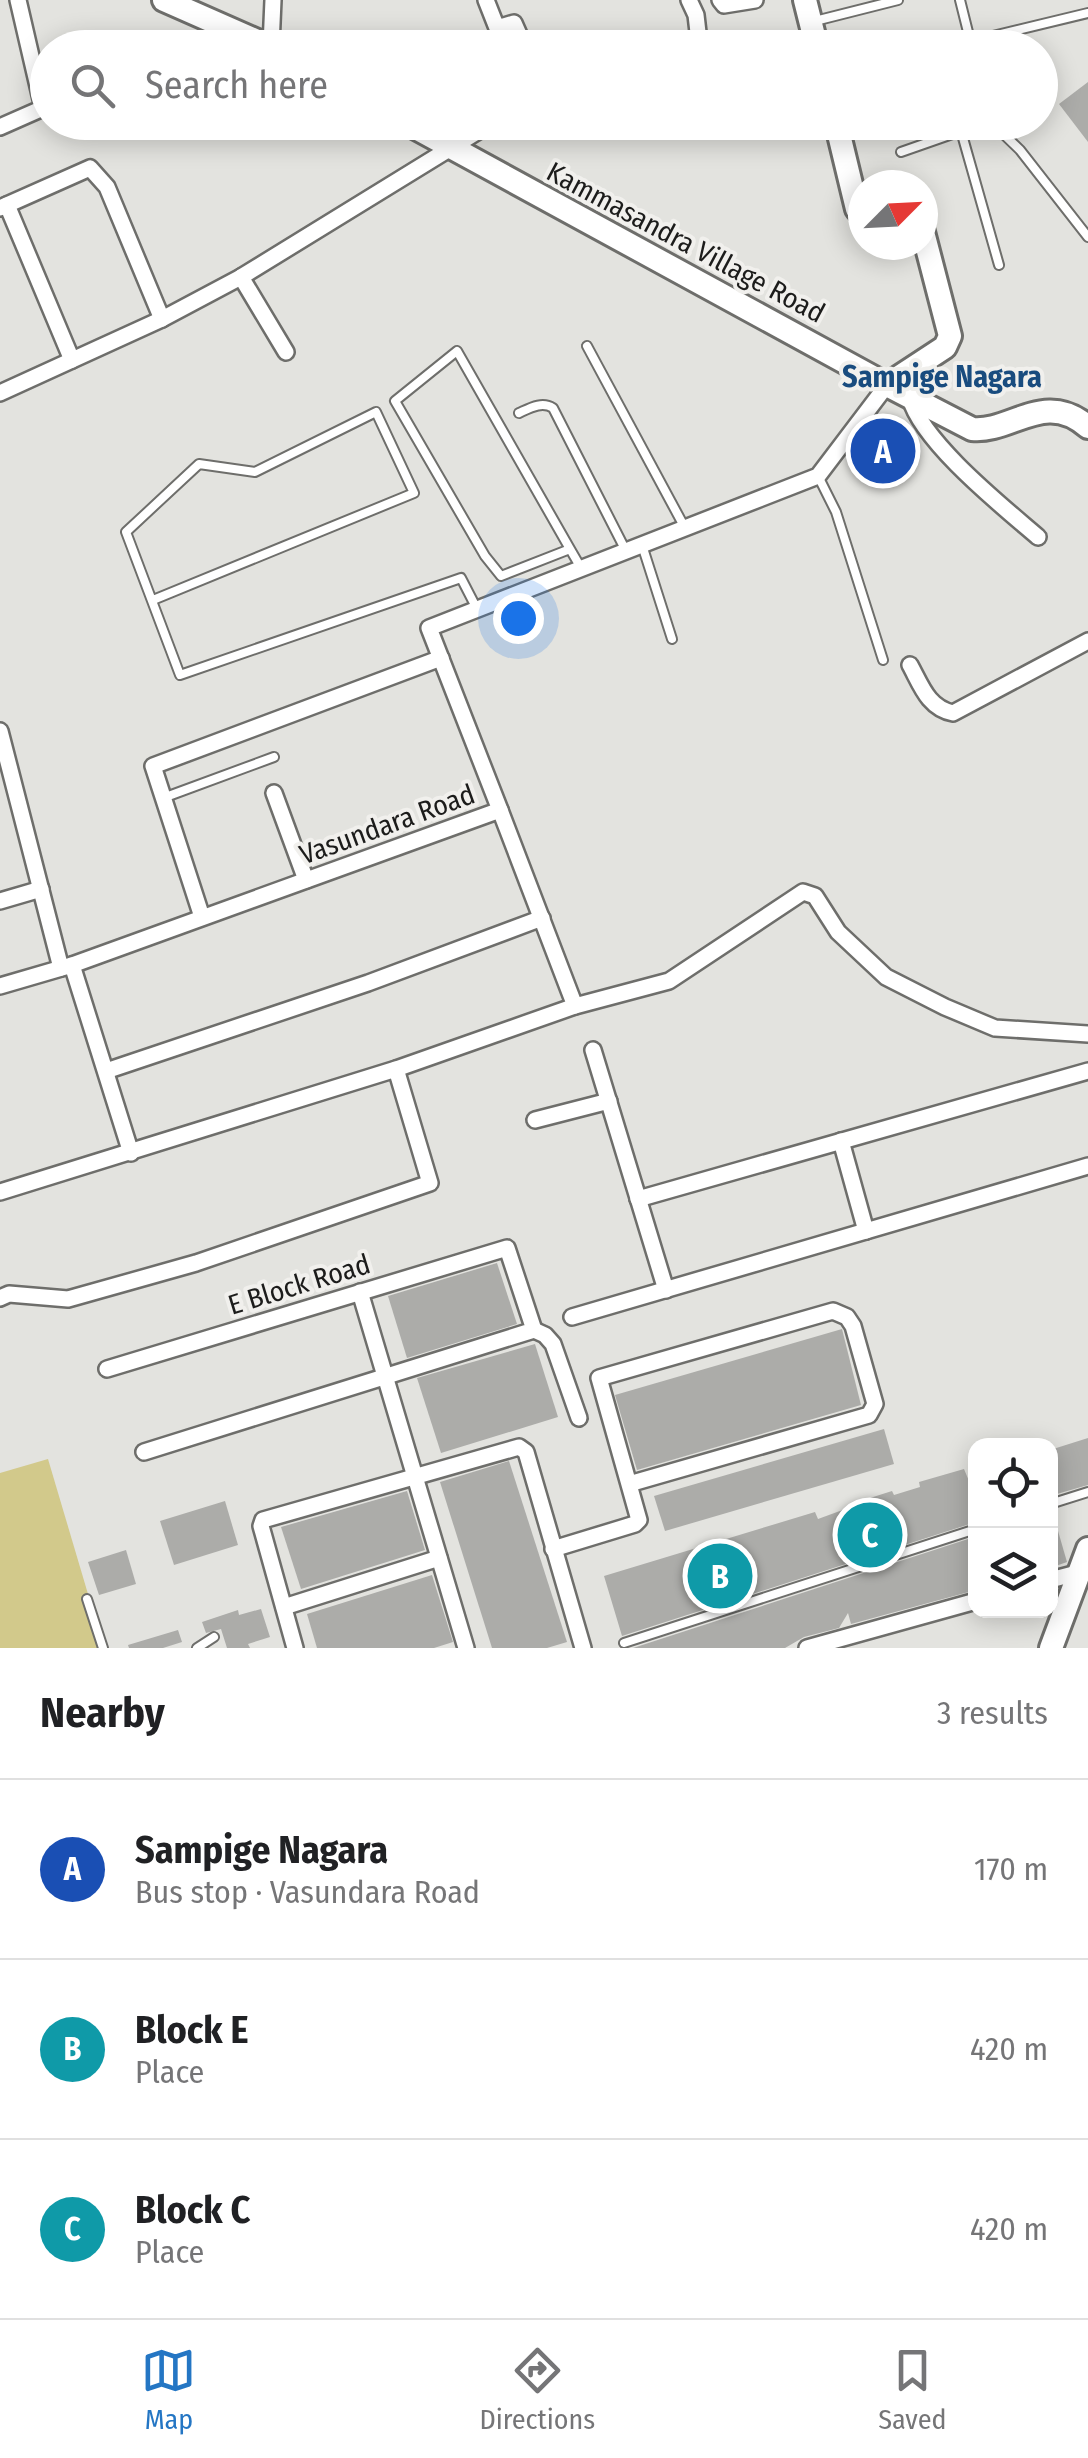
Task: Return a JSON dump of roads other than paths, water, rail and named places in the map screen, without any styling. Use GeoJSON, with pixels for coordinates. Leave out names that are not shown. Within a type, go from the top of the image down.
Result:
{"type":"FeatureCollection","features":[{"type":"Feature","properties":{"kind":"street"},"geometry":{"type":"LineString","coordinates":[[18,0],[30,52]]}},
{"type":"Feature","properties":{"kind":"street"},"geometry":{"type":"LineString","coordinates":[[164,0],[233,30]]}},
{"type":"Feature","properties":{"kind":"street"},"geometry":{"type":"LineString","coordinates":[[273,30],[274,0]]}},
{"type":"Feature","properties":{"kind":"street"},"geometry":{"type":"LineString","coordinates":[[486,0],[497,28],[514,23],[517,30]]}},
{"type":"Feature","properties":{"kind":"street"},"geometry":{"type":"LineString","coordinates":[[689,0],[698,30]]}},
{"type":"Feature","properties":{"kind":"street"},"geometry":{"type":"LineString","coordinates":[[720,0],[724,5],[755,0]]}},
{"type":"Feature","properties":{"kind":"street"},"geometry":{"type":"LineString","coordinates":[[0,127],[30,114]]}},
{"type":"Feature","properties":{"kind":"street","name":"Kammasandra Village Road"},"geometry":{"type":"LineString","coordinates":[[452,140],[910,398],[972,429],[986,429],[1018,416],[1044,412],[1070,416],[1088,427]]}},
{"type":"Feature","properties":{"kind":"street"},"geometry":{"type":"LineString","coordinates":[[0,394],[241,277],[465,140]]}},
{"type":"Feature","properties":{"kind":"street"},"geometry":{"type":"LineString","coordinates":[[840,140],[848,172]]}},
{"type":"Feature","properties":{"kind":"street"},"geometry":{"type":"LineString","coordinates":[[72,360],[3,207],[90,168],[107,187],[162,318]]}},
{"type":"Feature","properties":{"kind":"street"},"geometry":{"type":"LineString","coordinates":[[818,476],[887,385],[945,348],[950,336],[930,260]]}},
{"type":"Feature","properties":{"kind":"street"},"geometry":{"type":"LineString","coordinates":[[241,277],[286,352]]}},
{"type":"Feature","properties":{"kind":"street"},"geometry":{"type":"LineString","coordinates":[[910,398],[915,415],[978,485],[1038,537]]}},
{"type":"Feature","properties":{"kind":"street","name":"Vasundara Road"},"geometry":{"type":"LineString","coordinates":[[0,986],[66,966],[500,810],[429,628],[818,476]]}},
{"type":"Feature","properties":{"kind":"street"},"geometry":{"type":"LineString","coordinates":[[910,665],[928,699],[953,714],[1088,641]]}},
{"type":"Feature","properties":{"kind":"street"},"geometry":{"type":"LineString","coordinates":[[202,918],[153,766],[441,658]]}},
{"type":"Feature","properties":{"kind":"street"},"geometry":{"type":"LineString","coordinates":[[0,732],[41,888],[132,1153]]}},
{"type":"Feature","properties":{"kind":"street"},"geometry":{"type":"LineString","coordinates":[[274,793],[306,880]]}},
{"type":"Feature","properties":{"kind":"street"},"geometry":{"type":"LineString","coordinates":[[0,809],[18,803]]}},
{"type":"Feature","properties":{"kind":"street"},"geometry":{"type":"LineString","coordinates":[[500,810],[575,1006]]}},
{"type":"Feature","properties":{"kind":"street"},"geometry":{"type":"LineString","coordinates":[[0,902],[41,888]]}},
{"type":"Feature","properties":{"kind":"street"},"geometry":{"type":"LineString","coordinates":[[0,1192],[396,1068],[575,1006],[669,980],[804,892],[815,896],[838,932],[886,977],[944,1008],[995,1028],[1088,1034]]}},
{"type":"Feature","properties":{"kind":"street"},"geometry":{"type":"LineString","coordinates":[[106,1071],[368,983],[542,918]]}},
{"type":"Feature","properties":{"kind":"street"},"geometry":{"type":"LineString","coordinates":[[593,1050],[666,1290]]}},
{"type":"Feature","properties":{"kind":"street"},"geometry":{"type":"LineString","coordinates":[[0,1298],[8,1294],[68,1299],[196,1263],[430,1184],[396,1068]]}},
{"type":"Feature","properties":{"kind":"street"},"geometry":{"type":"LineString","coordinates":[[638,1199],[1088,1072]]}},
{"type":"Feature","properties":{"kind":"street"},"geometry":{"type":"LineString","coordinates":[[535,1120],[608,1101]]}},
{"type":"Feature","properties":{"kind":"street"},"geometry":{"type":"LineString","coordinates":[[841,1142],[866,1231]]}},
{"type":"Feature","properties":{"kind":"street"},"geometry":{"type":"LineString","coordinates":[[572,1317],[1088,1166]]}},
{"type":"Feature","properties":{"kind":"street","name":"E Block Road"},"geometry":{"type":"LineString","coordinates":[[107,1369],[506,1248],[534,1330]]}},
{"type":"Feature","properties":{"kind":"street"},"geometry":{"type":"LineString","coordinates":[[360,1292],[466,1648]]}},
{"type":"Feature","properties":{"kind":"street"},"geometry":{"type":"LineString","coordinates":[[568,1386],[833,1311],[847,1317],[853,1326],[876,1404],[869,1414],[629,1484]]}},
{"type":"Feature","properties":{"kind":"street"},"geometry":{"type":"LineString","coordinates":[[144,1452],[534,1330],[553,1344],[579,1418]]}},
{"type":"Feature","properties":{"kind":"street"},"geometry":{"type":"LineString","coordinates":[[553,1550],[638,1523],[599,1378]]}},
{"type":"Feature","properties":{"kind":"street"},"geometry":{"type":"LineString","coordinates":[[295,1648],[261,1526],[263,1520],[520,1447],[524,1449],[583,1648]]}},
{"type":"Feature","properties":{"kind":"street"},"geometry":{"type":"LineString","coordinates":[[1051,1648],[1088,1549]]}},
{"type":"Feature","properties":{"kind":"street"},"geometry":{"type":"LineString","coordinates":[[284,1607],[439,1558]]}},
{"type":"Feature","properties":{"kind":"street"},"geometry":{"type":"LineString","coordinates":[[1058,1578],[1081,1572]]}},
{"type":"Feature","properties":{"kind":"street"},"geometry":{"type":"LineString","coordinates":[[807,1648],[968,1603]]}},
{"type":"Feature","properties":{"kind":"lane"},"geometry":{"type":"LineString","coordinates":[[807,11],[898,0]]}},
{"type":"Feature","properties":{"kind":"lane"},"geometry":{"type":"LineString","coordinates":[[960,0],[968,30]]}},
{"type":"Feature","properties":{"kind":"lane"},"geometry":{"type":"LineString","coordinates":[[1024,30],[1088,13]]}},
{"type":"Feature","properties":{"kind":"lane"},"geometry":{"type":"LineString","coordinates":[[901,152],[937,140]]}},
{"type":"Feature","properties":{"kind":"lane"},"geometry":{"type":"LineString","coordinates":[[963,140],[998,264]]}},
{"type":"Feature","properties":{"kind":"lane"},"geometry":{"type":"LineString","coordinates":[[1009,140],[1088,237]]}},
{"type":"Feature","properties":{"kind":"lane"},"geometry":{"type":"LineString","coordinates":[[586,346],[686,528]]}},
{"type":"Feature","properties":{"kind":"lane"},"geometry":{"type":"LineString","coordinates":[[570,548],[501,576],[485,556],[395,402],[457,351],[570,548],[581,568]]}},
{"type":"Feature","properties":{"kind":"lane"},"geometry":{"type":"LineString","coordinates":[[519,413],[547,404],[553,408],[634,548],[672,639]]}},
{"type":"Feature","properties":{"kind":"lane"},"geometry":{"type":"LineString","coordinates":[[154,600],[414,493],[376,412],[255,472],[199,464],[126,532],[180,676],[462,578],[477,609]]}},
{"type":"Feature","properties":{"kind":"lane"},"geometry":{"type":"LineString","coordinates":[[818,476],[836,512],[882,660]]}},
{"type":"Feature","properties":{"kind":"lane"},"geometry":{"type":"LineString","coordinates":[[163,798],[274,757]]}},
{"type":"Feature","properties":{"kind":"lane"},"geometry":{"type":"LineString","coordinates":[[1058,1501],[1088,1492]]}},
{"type":"Feature","properties":{"kind":"lane"},"geometry":{"type":"LineString","coordinates":[[624,1644],[968,1532]]}},
{"type":"Feature","properties":{"kind":"lane"},"geometry":{"type":"LineString","coordinates":[[87,1600],[104,1648]]}},
{"type":"Feature","properties":{"kind":"lane"},"geometry":{"type":"LineString","coordinates":[[198,1648],[214,1636]]}},
{"type":"Feature","properties":{"kind":"place","name":"Sampige Nagara"},"geometry":{"type":"Point","coordinates":[883,451]}},
{"type":"Feature","properties":{"kind":"place","name":"Block C"},"geometry":{"type":"Point","coordinates":[870,1535]}},
{"type":"Feature","properties":{"kind":"place","name":"Block E"},"geometry":{"type":"Point","coordinates":[720,1576]}},
{"type":"Feature","properties":{"kind":"district","name":"Sampige Nagara"},"geometry":{"type":"Point","coordinates":[942,377]}}]}
